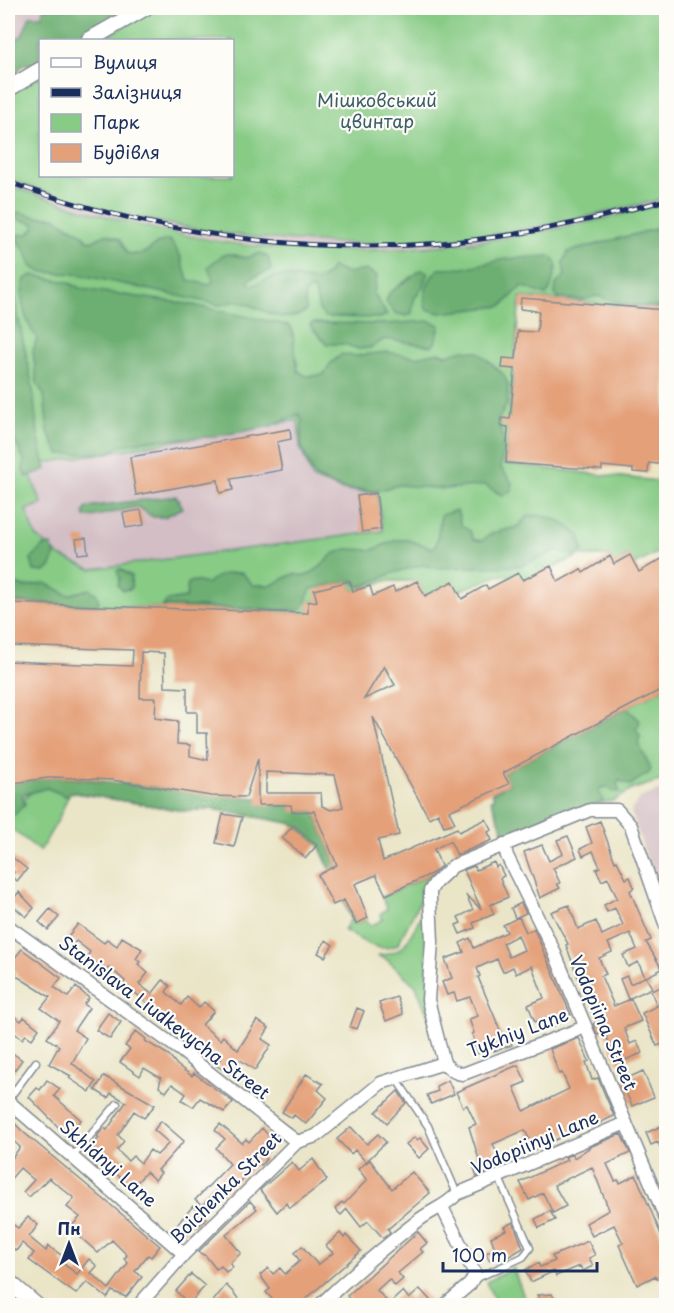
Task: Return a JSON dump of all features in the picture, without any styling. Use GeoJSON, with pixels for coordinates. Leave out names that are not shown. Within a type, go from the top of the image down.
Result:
{"type":"FeatureCollection","features":[{"type":"Feature","properties":{"kind":"street"},"geometry":{"type":"LineString","coordinates":[[91,39],[145,8]]}},
{"type":"Feature","properties":{"kind":"street"},"geometry":{"type":"LineString","coordinates":[[8,89],[39,71]]}},
{"type":"Feature","properties":{"kind":"street"},"geometry":{"type":"LineString","coordinates":[[444,1063],[428,1000],[432,941],[430,891],[443,874],[453,866],[590,810],[617,810],[631,826],[666,926]]}},
{"type":"Feature","properties":{"kind":"street","name":"Vodopiina Street"},"geometry":{"type":"LineString","coordinates":[[504,844],[627,1123],[666,1219]]}},
{"type":"Feature","properties":{"kind":"street","name":"Stanislava Liudkevycha Street"},"geometry":{"type":"LineString","coordinates":[[8,926],[183,1052],[297,1142]]}},
{"type":"Feature","properties":{"kind":"street","name":"Tykhiy Lane"},"geometry":{"type":"LineString","coordinates":[[444,1063],[456,1073],[463,1074],[585,1027]]}},
{"type":"Feature","properties":{"kind":"street","name":"Boichenka Street"},"geometry":{"type":"LineString","coordinates":[[138,1305],[184,1254],[297,1142],[316,1136],[381,1083],[395,1076],[444,1063]]}},
{"type":"Feature","properties":{"kind":"street","name":"Skhidnyi Lane"},"geometry":{"type":"LineString","coordinates":[[8,1100],[184,1254]]}},
{"type":"Feature","properties":{"kind":"street","name":"Vodopiinyi Lane"},"geometry":{"type":"LineString","coordinates":[[319,1305],[388,1244],[432,1210],[442,1207],[458,1194],[627,1123]]}},
{"type":"Feature","properties":{"kind":"street"},"geometry":{"type":"LineString","coordinates":[[442,1207],[474,1276],[444,1305]]}},
{"type":"Feature","properties":{"kind":"street"},"geometry":{"type":"LineString","coordinates":[[8,1282],[37,1305]]}},
{"type":"Feature","properties":{"kind":"lane"},"geometry":{"type":"LineString","coordinates":[[8,1100],[36,1062]]}},
{"type":"Feature","properties":{"kind":"lane"},"geometry":{"type":"LineString","coordinates":[[395,1076],[428,1126],[458,1194]]}},
{"type":"Feature","properties":{"kind":"lane"},"geometry":{"type":"LineString","coordinates":[[73,1156],[117,1104]]}},
{"type":"Feature","properties":{"kind":"lane"},"geometry":{"type":"LineString","coordinates":[[474,1276],[523,1257],[530,1248],[499,1178]]}},
{"type":"Feature","properties":{"kind":"shaded area"},"geometry":{"type":"Polygon","coordinates":[[[8,8],[54,8],[39,40],[8,42],[8,8]]]}},
{"type":"Feature","properties":{"kind":"shaded area"},"geometry":{"type":"Polygon","coordinates":[[[8,179],[94,207],[145,219],[243,237],[331,243],[394,242],[479,235],[546,225],[666,198],[666,203],[546,231],[480,242],[393,250],[276,248],[190,235],[92,212],[8,185],[8,179]]]}},
{"type":"Feature","properties":{"kind":"shaded area"},"geometry":{"type":"Polygon","coordinates":[[[298,420],[300,447],[342,490],[377,493],[383,531],[91,569],[60,556],[36,536],[26,510],[42,504],[26,466],[298,420]]]}},
{"type":"Feature","properties":{"kind":"shaded area"},"geometry":{"type":"Polygon","coordinates":[[[666,788],[666,916],[631,811],[640,798],[666,788]]]}},
{"type":"Feature","properties":{"kind":"green space"},"geometry":{"type":"Polygon","coordinates":[[[43,8],[125,8],[109,23],[78,39],[39,39],[39,62],[21,66],[17,74],[8,81],[8,43],[22,36],[30,16],[42,16],[43,8]]]}},
{"type":"Feature","properties":{"kind":"green space","name":"Мішковський цвинтар"},"geometry":{"type":"Polygon","coordinates":[[[156,8],[666,8],[666,198],[516,231],[452,239],[387,243],[323,242],[259,238],[195,229],[132,216],[8,179],[8,95],[39,77],[39,177],[234,177],[234,39],[102,39],[156,8]]]}},
{"type":"Feature","properties":{"kind":"green space"},"geometry":{"type":"Polygon","coordinates":[[[8,185],[73,207],[174,233],[242,245],[326,250],[375,250],[473,242],[570,226],[666,203],[666,309],[520,297],[505,464],[666,482],[666,564],[658,552],[635,565],[629,555],[614,564],[610,556],[579,556],[523,580],[500,575],[458,591],[453,582],[425,596],[417,581],[385,581],[353,591],[350,581],[317,601],[308,602],[308,613],[8,603],[8,185]],[[298,420],[27,466],[42,504],[26,510],[36,536],[60,556],[91,569],[383,531],[377,493],[342,490],[313,479],[300,447],[298,420]]]}},
{"type":"Feature","properties":{"kind":"green space"},"geometry":{"type":"Polygon","coordinates":[[[19,212],[36,217],[55,217],[79,232],[87,240],[93,241],[106,234],[120,239],[127,253],[141,254],[159,243],[170,240],[180,255],[188,280],[209,285],[213,281],[208,267],[225,254],[245,258],[260,253],[268,257],[271,270],[251,278],[248,282],[252,286],[280,276],[316,280],[327,274],[332,267],[346,273],[367,270],[377,276],[374,294],[387,315],[380,318],[325,317],[319,310],[315,292],[311,289],[305,293],[306,311],[287,317],[270,314],[238,302],[220,305],[77,274],[41,272],[31,266],[26,252],[16,239],[16,235],[27,234],[35,228],[33,223],[16,219],[15,214],[19,212]]]}},
{"type":"Feature","properties":{"kind":"green space"},"geometry":{"type":"Polygon","coordinates":[[[666,226],[666,308],[624,304],[597,296],[582,300],[558,298],[555,294],[556,284],[565,276],[563,263],[568,252],[666,226]]]}},
{"type":"Feature","properties":{"kind":"green space"},"geometry":{"type":"Polygon","coordinates":[[[548,256],[553,258],[557,265],[550,290],[546,295],[522,286],[502,306],[440,313],[426,309],[426,288],[439,269],[464,268],[505,259],[548,256]]]}},
{"type":"Feature","properties":{"kind":"green space"},"geometry":{"type":"Polygon","coordinates":[[[421,270],[428,272],[422,288],[414,299],[412,313],[406,316],[395,313],[386,302],[389,293],[421,270]]]}},
{"type":"Feature","properties":{"kind":"green space"},"geometry":{"type":"Polygon","coordinates":[[[32,275],[67,282],[82,289],[188,304],[287,325],[292,328],[298,371],[306,376],[323,375],[330,364],[342,354],[355,356],[387,352],[416,357],[439,352],[446,355],[464,350],[478,352],[503,374],[508,384],[507,404],[498,420],[503,439],[501,468],[512,483],[512,490],[503,496],[485,485],[445,489],[399,485],[376,491],[344,489],[315,477],[301,445],[302,421],[299,414],[271,426],[210,437],[152,440],[122,445],[108,453],[59,454],[48,432],[44,395],[37,383],[33,351],[37,338],[26,318],[22,303],[25,279],[32,275]]]}},
{"type":"Feature","properties":{"kind":"green space"},"geometry":{"type":"Polygon","coordinates":[[[9,294],[16,299],[41,452],[46,469],[27,477],[23,471],[24,460],[8,427],[9,294]]]}},
{"type":"Feature","properties":{"kind":"green space"},"geometry":{"type":"Polygon","coordinates":[[[429,321],[440,325],[432,346],[385,339],[370,348],[359,349],[344,344],[326,344],[310,325],[312,323],[387,324],[429,321]]]}},
{"type":"Feature","properties":{"kind":"green space"},"geometry":{"type":"Polygon","coordinates":[[[176,496],[183,508],[164,517],[153,517],[138,507],[85,517],[84,512],[87,507],[176,496]]]}},
{"type":"Feature","properties":{"kind":"green space"},"geometry":{"type":"Polygon","coordinates":[[[457,510],[461,525],[470,531],[473,539],[481,541],[493,533],[517,527],[528,516],[536,515],[550,517],[563,523],[580,536],[583,551],[574,556],[558,550],[521,566],[435,568],[422,565],[393,573],[363,586],[356,585],[353,580],[311,589],[302,609],[297,610],[163,606],[167,601],[186,598],[188,583],[193,581],[207,584],[227,573],[242,573],[253,585],[272,585],[293,574],[306,576],[319,568],[333,554],[347,549],[372,550],[396,540],[408,540],[432,548],[436,545],[441,515],[457,510]]]}},
{"type":"Feature","properties":{"kind":"green space"},"geometry":{"type":"Polygon","coordinates":[[[51,545],[55,554],[51,566],[45,572],[34,571],[31,559],[43,546],[51,545]]]}},
{"type":"Feature","properties":{"kind":"green space"},"geometry":{"type":"Polygon","coordinates":[[[120,569],[131,576],[131,589],[122,590],[118,585],[120,578],[117,571],[120,569]]]}},
{"type":"Feature","properties":{"kind":"green space"},"geometry":{"type":"Polygon","coordinates":[[[46,583],[68,595],[89,589],[96,593],[99,602],[96,605],[8,602],[8,584],[24,587],[46,583]]]}},
{"type":"Feature","properties":{"kind":"green space"},"geometry":{"type":"Polygon","coordinates":[[[666,687],[666,779],[633,789],[613,801],[588,805],[508,837],[505,835],[491,800],[494,798],[492,793],[509,784],[503,773],[666,687]]]}},
{"type":"Feature","properties":{"kind":"green space"},"geometry":{"type":"Polygon","coordinates":[[[627,708],[640,721],[636,730],[640,736],[638,743],[651,769],[649,773],[630,785],[619,780],[617,784],[620,792],[614,792],[608,787],[600,788],[598,790],[603,799],[602,802],[576,810],[570,808],[508,837],[505,835],[491,800],[494,798],[492,793],[509,784],[503,773],[627,708]]]}},
{"type":"Feature","properties":{"kind":"green space"},"geometry":{"type":"Polygon","coordinates":[[[54,777],[258,798],[259,805],[291,805],[293,811],[314,811],[351,908],[348,910],[356,924],[366,919],[371,926],[383,919],[380,914],[387,909],[382,897],[443,869],[419,903],[398,944],[384,948],[377,947],[344,930],[351,919],[319,845],[294,824],[212,809],[184,811],[70,792],[58,820],[40,851],[8,826],[8,809],[54,777]]]}},
{"type":"Feature","properties":{"kind":"green space"},"geometry":{"type":"Polygon","coordinates":[[[54,777],[258,798],[259,805],[291,805],[293,811],[314,811],[344,882],[352,918],[319,845],[294,824],[212,809],[184,811],[70,792],[68,797],[47,788],[22,795],[25,804],[15,814],[8,816],[8,784],[54,777]]]}},
{"type":"Feature","properties":{"kind":"green space"},"geometry":{"type":"Polygon","coordinates":[[[425,909],[430,1021],[416,986],[387,960],[377,955],[388,954],[403,946],[425,909]]]}},
{"type":"Feature","properties":{"kind":"green space"},"geometry":{"type":"Polygon","coordinates":[[[513,1268],[527,1305],[497,1305],[486,1282],[513,1268]]]}},
{"type":"Feature","properties":{"kind":"building"},"geometry":{"type":"Polygon","coordinates":[[[521,298],[666,310],[666,465],[649,463],[648,473],[602,466],[602,470],[506,463],[508,427],[501,426],[502,418],[510,419],[515,369],[502,368],[503,358],[516,359],[518,331],[537,332],[539,311],[520,309],[521,298]]]}},
{"type":"Feature","properties":{"kind":"building"},"geometry":{"type":"Polygon","coordinates":[[[290,429],[291,439],[277,442],[282,470],[231,479],[233,490],[220,493],[218,480],[136,495],[130,457],[290,429]]]}},
{"type":"Feature","properties":{"kind":"building"},"geometry":{"type":"Polygon","coordinates":[[[376,493],[381,529],[362,532],[357,496],[376,493]]]}},
{"type":"Feature","properties":{"kind":"building"},"geometry":{"type":"Polygon","coordinates":[[[141,510],[144,525],[126,528],[123,513],[141,510]]]}},
{"type":"Feature","properties":{"kind":"building"},"geometry":{"type":"Polygon","coordinates":[[[86,538],[88,553],[78,554],[76,539],[86,538]]]}},
{"type":"Feature","properties":{"kind":"building"},"geometry":{"type":"Polygon","coordinates":[[[630,555],[639,572],[663,558],[666,564],[666,687],[503,773],[509,784],[449,811],[455,823],[444,826],[438,813],[429,818],[373,717],[399,835],[378,840],[383,861],[457,828],[459,832],[486,819],[492,830],[488,832],[492,840],[457,855],[450,841],[434,849],[441,866],[433,873],[386,895],[376,875],[355,884],[368,918],[356,924],[344,900],[333,905],[318,875],[337,865],[314,811],[292,812],[291,805],[258,805],[258,758],[246,797],[211,796],[112,780],[54,777],[8,784],[8,661],[132,666],[133,650],[8,646],[8,603],[308,613],[308,602],[317,601],[314,590],[350,581],[353,591],[370,586],[373,596],[393,587],[395,592],[417,581],[425,596],[453,581],[462,599],[486,585],[488,589],[518,573],[523,580],[551,566],[558,582],[581,569],[583,573],[610,556],[614,564],[630,555]],[[141,652],[140,698],[156,698],[155,718],[178,721],[177,744],[190,745],[190,756],[208,760],[207,733],[197,733],[197,712],[187,712],[187,688],[165,687],[164,653],[141,652]],[[384,666],[364,699],[395,685],[384,666]],[[266,772],[266,793],[321,793],[322,806],[331,810],[343,807],[335,775],[266,772]]]}},
{"type":"Feature","properties":{"kind":"building"},"geometry":{"type":"Polygon","coordinates":[[[223,814],[242,817],[234,847],[216,843],[223,814]]]}},
{"type":"Feature","properties":{"kind":"building"},"geometry":{"type":"Polygon","coordinates":[[[600,821],[615,862],[617,861],[626,879],[630,877],[634,887],[630,891],[651,940],[646,942],[662,969],[646,977],[652,988],[628,999],[620,979],[627,976],[630,984],[645,977],[638,962],[628,967],[623,955],[637,949],[630,933],[608,943],[612,952],[599,958],[606,974],[601,976],[614,1006],[631,999],[641,1021],[624,1028],[630,1044],[637,1041],[642,1053],[618,1063],[604,1031],[597,1034],[593,1024],[599,1021],[597,1014],[582,982],[580,983],[566,945],[568,944],[551,912],[569,905],[578,929],[596,921],[602,935],[623,925],[615,908],[607,912],[604,905],[617,898],[608,878],[602,881],[596,869],[600,867],[593,851],[583,856],[580,849],[592,843],[586,827],[600,821]]]}},
{"type":"Feature","properties":{"kind":"building"},"geometry":{"type":"Polygon","coordinates":[[[294,825],[317,845],[306,858],[282,838],[294,825]]]}},
{"type":"Feature","properties":{"kind":"building"},"geometry":{"type":"Polygon","coordinates":[[[568,836],[577,857],[553,868],[560,888],[540,898],[524,852],[542,845],[549,861],[563,854],[557,840],[568,836]]]}},
{"type":"Feature","properties":{"kind":"building"},"geometry":{"type":"Polygon","coordinates":[[[8,854],[27,869],[17,881],[11,876],[14,872],[8,867],[8,854]]]}},
{"type":"Feature","properties":{"kind":"building"},"geometry":{"type":"Polygon","coordinates":[[[494,862],[496,867],[499,865],[504,876],[500,878],[508,897],[490,905],[494,914],[473,923],[475,928],[460,934],[456,925],[461,923],[458,917],[473,910],[466,895],[481,909],[464,870],[474,866],[476,870],[494,862]]]}},
{"type":"Feature","properties":{"kind":"building"},"geometry":{"type":"Polygon","coordinates":[[[19,892],[34,908],[26,917],[10,903],[19,892]]]}},
{"type":"Feature","properties":{"kind":"building"},"geometry":{"type":"Polygon","coordinates":[[[521,903],[526,913],[515,918],[511,908],[521,903]]]}},
{"type":"Feature","properties":{"kind":"building"},"geometry":{"type":"Polygon","coordinates":[[[50,909],[59,917],[48,930],[39,922],[50,909]]]}},
{"type":"Feature","properties":{"kind":"building"},"geometry":{"type":"Polygon","coordinates":[[[519,917],[526,932],[534,929],[571,1015],[551,1027],[547,1018],[535,1022],[528,1005],[544,998],[532,966],[516,974],[513,967],[503,972],[497,959],[477,968],[480,976],[478,977],[503,1037],[508,1035],[512,1045],[494,1051],[493,1047],[477,1054],[472,1042],[475,1041],[472,1034],[474,1033],[469,1019],[478,1016],[470,997],[457,1001],[454,993],[447,995],[442,982],[452,978],[445,959],[464,952],[460,943],[470,938],[474,948],[507,932],[503,925],[519,917]],[[518,935],[503,943],[509,957],[524,950],[518,935]]]}},
{"type":"Feature","properties":{"kind":"building"},"geometry":{"type":"Polygon","coordinates":[[[78,924],[104,943],[107,939],[117,946],[122,937],[142,949],[136,959],[148,973],[139,984],[152,994],[163,980],[170,986],[166,992],[181,1005],[187,997],[199,1008],[204,1002],[214,1011],[202,1025],[220,1040],[223,1036],[238,1050],[257,1020],[269,1028],[262,1039],[271,1045],[255,1070],[240,1060],[229,1074],[216,1065],[221,1058],[207,1046],[205,1048],[187,1036],[123,983],[125,981],[109,967],[106,971],[87,957],[90,952],[76,941],[71,947],[64,941],[78,924]]]}},
{"type":"Feature","properties":{"kind":"building"},"geometry":{"type":"Polygon","coordinates":[[[326,940],[333,945],[325,957],[318,953],[326,940]]]}},
{"type":"Feature","properties":{"kind":"building"},"geometry":{"type":"Polygon","coordinates":[[[22,949],[61,978],[54,987],[68,997],[76,987],[89,998],[84,1004],[89,1008],[74,1030],[86,1038],[72,1063],[96,1082],[90,1092],[69,1078],[71,1076],[49,1064],[59,1046],[47,1038],[59,1021],[41,1008],[50,997],[15,975],[17,973],[8,966],[22,949]]]}},
{"type":"Feature","properties":{"kind":"building"},"geometry":{"type":"Polygon","coordinates":[[[666,985],[666,1043],[657,1046],[642,1013],[657,1006],[651,991],[666,985]]]}},
{"type":"Feature","properties":{"kind":"building"},"geometry":{"type":"Polygon","coordinates":[[[397,997],[403,1014],[386,1021],[379,1003],[397,997]]]}},
{"type":"Feature","properties":{"kind":"building"},"geometry":{"type":"Polygon","coordinates":[[[357,1008],[364,1011],[357,1029],[350,1027],[357,1008]]]}},
{"type":"Feature","properties":{"kind":"building"},"geometry":{"type":"Polygon","coordinates":[[[8,1012],[21,1021],[24,1017],[39,1029],[32,1039],[26,1035],[22,1039],[8,1028],[8,1012]]]}},
{"type":"Feature","properties":{"kind":"building"},"geometry":{"type":"Polygon","coordinates":[[[108,1013],[121,1022],[110,1039],[96,1030],[108,1013]]]}},
{"type":"Feature","properties":{"kind":"building"},"geometry":{"type":"Polygon","coordinates":[[[136,1031],[146,1039],[145,1041],[169,1055],[177,1065],[192,1076],[194,1073],[233,1102],[224,1112],[200,1098],[193,1107],[182,1100],[186,1094],[172,1084],[166,1092],[159,1087],[161,1078],[144,1068],[140,1076],[120,1062],[130,1049],[125,1046],[136,1031]]]}},
{"type":"Feature","properties":{"kind":"building"},"geometry":{"type":"Polygon","coordinates":[[[579,1038],[589,1061],[586,1062],[592,1080],[598,1078],[614,1116],[593,1126],[591,1123],[534,1150],[525,1130],[493,1144],[502,1166],[477,1177],[474,1168],[481,1166],[469,1127],[476,1124],[467,1105],[463,1107],[456,1092],[518,1065],[526,1082],[514,1087],[524,1111],[569,1089],[562,1073],[559,1074],[550,1049],[579,1038]]]}},
{"type":"Feature","properties":{"kind":"building"},"geometry":{"type":"Polygon","coordinates":[[[11,1052],[22,1060],[8,1079],[8,1057],[11,1052]]]}},
{"type":"Feature","properties":{"kind":"building"},"geometry":{"type":"Polygon","coordinates":[[[643,1071],[654,1097],[632,1106],[621,1081],[643,1071]]]}},
{"type":"Feature","properties":{"kind":"building"},"geometry":{"type":"Polygon","coordinates":[[[306,1074],[323,1084],[318,1090],[327,1098],[306,1124],[294,1115],[292,1118],[282,1112],[306,1074]]]}},
{"type":"Feature","properties":{"kind":"building"},"geometry":{"type":"Polygon","coordinates":[[[104,1076],[155,1105],[144,1118],[134,1111],[118,1135],[124,1141],[117,1150],[128,1161],[133,1156],[141,1163],[150,1150],[157,1155],[169,1143],[154,1130],[161,1121],[184,1141],[158,1170],[161,1173],[155,1180],[146,1172],[132,1188],[89,1149],[104,1128],[107,1130],[126,1102],[111,1093],[108,1098],[95,1090],[104,1076]]]}},
{"type":"Feature","properties":{"kind":"building"},"geometry":{"type":"Polygon","coordinates":[[[47,1080],[60,1089],[54,1096],[81,1120],[66,1135],[29,1097],[37,1088],[40,1090],[47,1080]]]}},
{"type":"Feature","properties":{"kind":"building"},"geometry":{"type":"Polygon","coordinates":[[[448,1080],[454,1094],[431,1104],[427,1095],[438,1091],[436,1086],[448,1080]]]}},
{"type":"Feature","properties":{"kind":"building"},"geometry":{"type":"Polygon","coordinates":[[[398,1091],[406,1103],[387,1123],[376,1112],[398,1091]]]}},
{"type":"Feature","properties":{"kind":"building"},"geometry":{"type":"Polygon","coordinates":[[[8,1116],[22,1131],[160,1246],[151,1257],[148,1255],[135,1271],[142,1277],[126,1297],[112,1291],[107,1298],[87,1282],[76,1294],[29,1260],[34,1253],[22,1243],[16,1251],[8,1243],[8,1221],[18,1228],[28,1217],[38,1225],[29,1237],[46,1251],[48,1246],[61,1255],[61,1262],[77,1274],[89,1259],[97,1266],[91,1273],[109,1289],[128,1263],[124,1259],[127,1255],[112,1240],[98,1253],[70,1228],[80,1217],[67,1207],[74,1198],[49,1178],[29,1197],[23,1192],[34,1180],[20,1168],[8,1182],[8,1164],[20,1147],[8,1136],[8,1116]]]}},
{"type":"Feature","properties":{"kind":"building"},"geometry":{"type":"Polygon","coordinates":[[[220,1124],[242,1143],[246,1139],[249,1142],[262,1128],[275,1143],[263,1156],[266,1159],[261,1165],[258,1163],[224,1199],[216,1191],[202,1206],[195,1200],[230,1164],[216,1148],[225,1139],[215,1130],[220,1124]]]}},
{"type":"Feature","properties":{"kind":"building"},"geometry":{"type":"Polygon","coordinates":[[[666,1124],[666,1162],[658,1142],[651,1145],[646,1133],[666,1124]]]}},
{"type":"Feature","properties":{"kind":"building"},"geometry":{"type":"Polygon","coordinates":[[[351,1127],[367,1144],[378,1134],[386,1142],[366,1162],[355,1150],[351,1154],[337,1139],[351,1127]]]}},
{"type":"Feature","properties":{"kind":"building"},"geometry":{"type":"Polygon","coordinates":[[[621,1134],[630,1153],[607,1164],[615,1181],[618,1180],[620,1183],[636,1175],[662,1237],[666,1235],[666,1275],[657,1279],[655,1276],[637,1285],[619,1245],[623,1243],[614,1225],[592,1236],[586,1223],[609,1210],[592,1167],[554,1185],[566,1206],[553,1213],[543,1193],[529,1200],[520,1182],[567,1160],[565,1157],[573,1154],[574,1158],[592,1146],[621,1134]]]}},
{"type":"Feature","properties":{"kind":"building"},"geometry":{"type":"Polygon","coordinates":[[[415,1137],[417,1140],[420,1138],[429,1149],[419,1158],[406,1144],[415,1137]]]}},
{"type":"Feature","properties":{"kind":"building"},"geometry":{"type":"Polygon","coordinates":[[[313,1159],[327,1180],[290,1208],[286,1203],[277,1212],[260,1190],[292,1162],[299,1171],[313,1159]]]}},
{"type":"Feature","properties":{"kind":"building"},"geometry":{"type":"Polygon","coordinates":[[[370,1160],[392,1189],[412,1172],[430,1193],[388,1229],[390,1232],[383,1238],[368,1221],[361,1227],[347,1209],[341,1215],[335,1209],[342,1202],[344,1204],[367,1180],[358,1169],[370,1160]]]}},
{"type":"Feature","properties":{"kind":"building"},"geometry":{"type":"Polygon","coordinates":[[[250,1201],[257,1209],[226,1235],[241,1253],[230,1263],[233,1267],[226,1272],[221,1266],[216,1269],[206,1256],[198,1252],[250,1201]]]}},
{"type":"Feature","properties":{"kind":"building"},"geometry":{"type":"Polygon","coordinates":[[[193,1206],[206,1218],[198,1227],[193,1223],[183,1234],[175,1227],[193,1206]]]}},
{"type":"Feature","properties":{"kind":"building"},"geometry":{"type":"Polygon","coordinates":[[[550,1211],[555,1220],[539,1228],[535,1219],[550,1211]]]}},
{"type":"Feature","properties":{"kind":"building"},"geometry":{"type":"Polygon","coordinates":[[[513,1222],[523,1248],[508,1257],[506,1253],[489,1260],[486,1253],[495,1249],[491,1237],[506,1230],[504,1227],[513,1222]]]}},
{"type":"Feature","properties":{"kind":"building"},"geometry":{"type":"Polygon","coordinates":[[[418,1232],[427,1243],[420,1249],[423,1252],[398,1273],[403,1279],[395,1286],[389,1279],[377,1290],[389,1304],[403,1291],[409,1299],[420,1289],[430,1300],[423,1305],[355,1305],[347,1296],[418,1232]]]}},
{"type":"Feature","properties":{"kind":"building"},"geometry":{"type":"Polygon","coordinates":[[[340,1233],[344,1238],[346,1235],[361,1251],[299,1305],[277,1305],[266,1292],[270,1289],[260,1275],[268,1268],[273,1274],[280,1268],[285,1274],[300,1261],[294,1253],[302,1246],[318,1265],[333,1253],[326,1246],[340,1233]]]}},
{"type":"Feature","properties":{"kind":"building"},"geometry":{"type":"Polygon","coordinates":[[[588,1241],[595,1255],[589,1258],[593,1266],[583,1271],[580,1266],[556,1276],[554,1271],[531,1282],[525,1270],[538,1263],[540,1267],[555,1261],[552,1256],[588,1241]]]}},
{"type":"Feature","properties":{"kind":"building"},"geometry":{"type":"Polygon","coordinates":[[[191,1274],[205,1286],[188,1305],[176,1305],[183,1298],[176,1291],[191,1274]]]}},
{"type":"Feature","properties":{"kind":"building"},"geometry":{"type":"Polygon","coordinates":[[[226,1285],[233,1292],[243,1305],[210,1305],[226,1285]]]}},
{"type":"Feature","properties":{"kind":"building"},"geometry":{"type":"Polygon","coordinates":[[[552,1294],[558,1305],[543,1305],[537,1295],[552,1294]]]}},
{"type":"Feature","properties":{"kind":"railway"},"geometry":{"type":"LineString","coordinates":[[8,182],[132,219],[259,240],[323,245],[387,246],[451,242],[516,234],[573,223],[666,200]]}}]}
